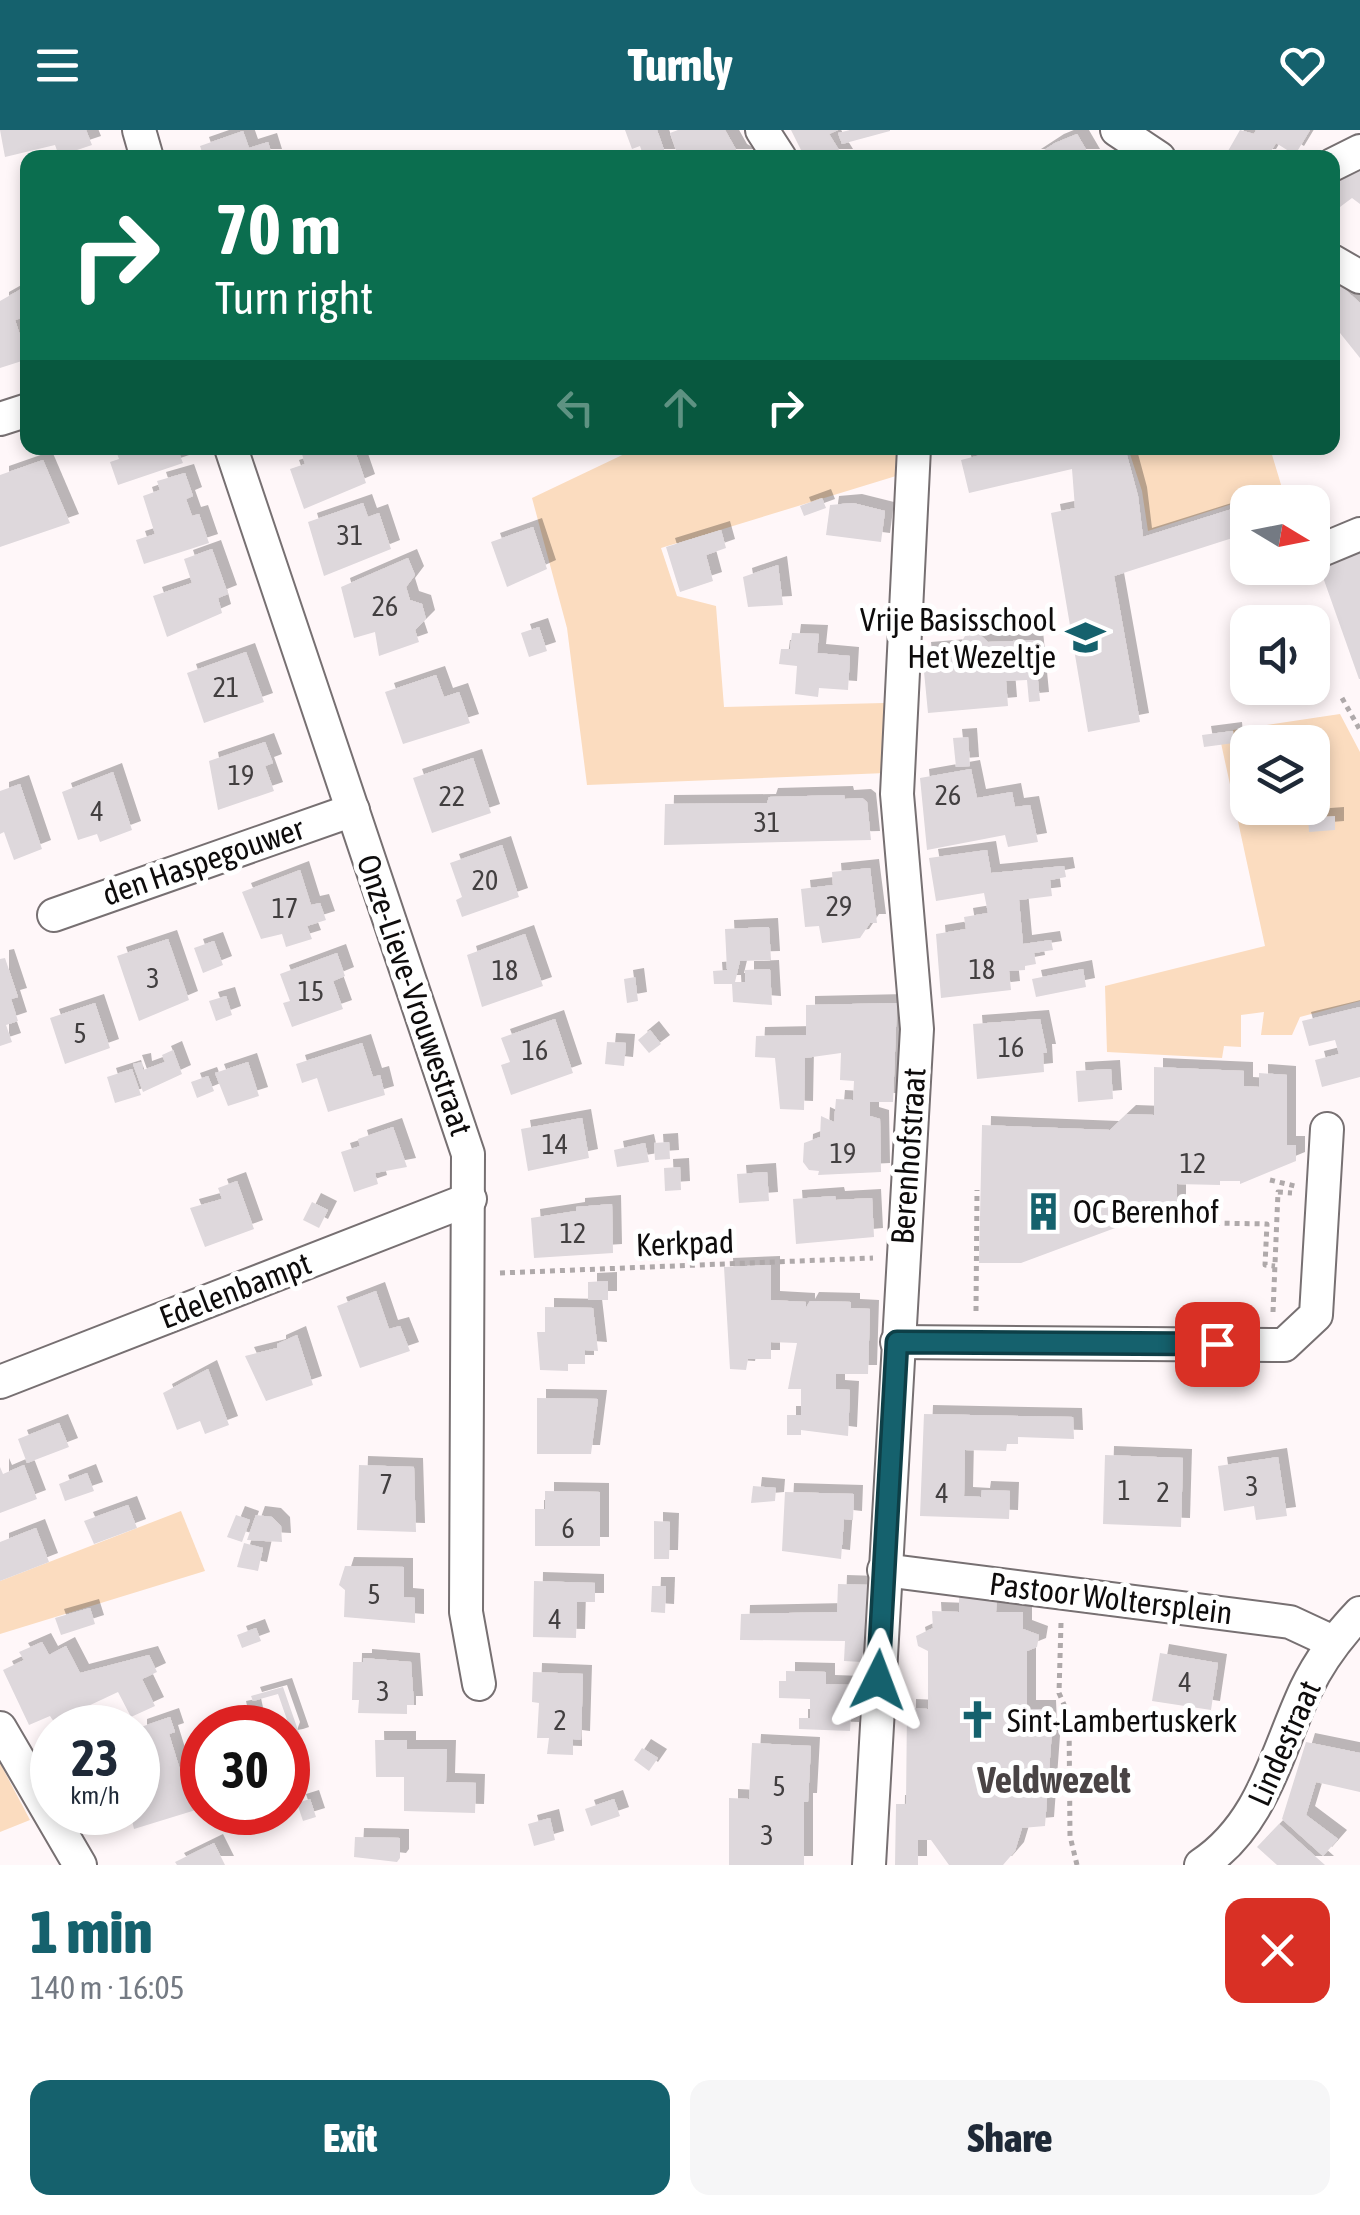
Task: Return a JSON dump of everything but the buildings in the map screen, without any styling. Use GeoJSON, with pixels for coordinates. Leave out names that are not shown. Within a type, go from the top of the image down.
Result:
{"type":"FeatureCollection","features":[{"type":"Feature","properties":{"kind":"street"},"geometry":{"type":"LineString","coordinates":[[1117,130],[1147,150]]}},
{"type":"Feature","properties":{"kind":"street","name":"Onze-Lieve-Vrouwestraat"},"geometry":{"type":"LineString","coordinates":[[233,455],[458,1112],[468,1154],[466,1612],[479,1684]]}},
{"type":"Feature","properties":{"kind":"street","name":"Berenhofstraat"},"geometry":{"type":"LineString","coordinates":[[869,1865],[917,1028],[897,794],[914,455]]}},
{"type":"Feature","properties":{"kind":"street"},"geometry":{"type":"LineString","coordinates":[[1330,546],[1360,534]]}},
{"type":"Feature","properties":{"kind":"street","name":"den Haspegouwer"},"geometry":{"type":"LineString","coordinates":[[54,915],[352,810]]}},
{"type":"Feature","properties":{"kind":"street"},"geometry":{"type":"LineString","coordinates":[[897,1342],[974,1346],[1284,1344],[1316,1315],[1311,1190],[1326,1128]]}},
{"type":"Feature","properties":{"kind":"street","name":"Edelenbampt"},"geometry":{"type":"LineString","coordinates":[[0,1382],[470,1199]]}},
{"type":"Feature","properties":{"kind":"street","name":"Pastoor Woltersplein"},"geometry":{"type":"LineString","coordinates":[[884,1570],[1290,1622],[1333,1642]]}},
{"type":"Feature","properties":{"kind":"street","name":"Lindestraat"},"geometry":{"type":"LineString","coordinates":[[1201,1865],[1225,1849],[1245,1827],[1307,1687],[1333,1642],[1360,1613]]}},
{"type":"Feature","properties":{"kind":"street"},"geometry":{"type":"LineString","coordinates":[[0,1728],[80,1865]]}},
{"type":"Feature","properties":{"kind":"path"},"geometry":{"type":"LineString","coordinates":[[1342,698],[1360,730]]}},
{"type":"Feature","properties":{"kind":"path"},"geometry":{"type":"LineString","coordinates":[[1270,1180],[1311,1190]]}},
{"type":"Feature","properties":{"kind":"path"},"geometry":{"type":"LineString","coordinates":[[974,1346],[977,1190]]}},
{"type":"Feature","properties":{"kind":"path"},"geometry":{"type":"LineString","coordinates":[[1272,1344],[1278,1192],[1311,1190]]}},
{"type":"Feature","properties":{"kind":"path"},"geometry":{"type":"LineString","coordinates":[[1201,1210],[1211,1223],[1268,1224],[1265,1266],[1275,1266]]}},
{"type":"Feature","properties":{"kind":"path","name":"Kerkpad"},"geometry":{"type":"LineString","coordinates":[[470,1274],[902,1256]]}},
{"type":"Feature","properties":{"kind":"path"},"geometry":{"type":"LineString","coordinates":[[1062,1590],[1059,1693],[1069,1716],[1070,1836],[1078,1865]]}},
{"type":"Feature","properties":{"kind":"shaded area"},"geometry":{"type":"Polygon","coordinates":[[[622,455],[896,455],[896,476],[661,548],[677,596],[716,606],[724,707],[884,703],[886,773],[587,785],[567,628],[532,498],[622,455]]]}},
{"type":"Feature","properties":{"kind":"shaded area"},"geometry":{"type":"Polygon","coordinates":[[[1130,455],[1272,455],[1281,485],[1230,485],[1230,505],[1148,531],[1142,491],[1130,455]]]}},
{"type":"Feature","properties":{"kind":"shaded area"},"geometry":{"type":"Polygon","coordinates":[[[1340,714],[1360,752],[1360,1001],[1300,1017],[1292,1035],[1261,1035],[1264,1012],[1241,1015],[1241,1047],[1224,1046],[1222,1058],[1107,1052],[1105,986],[1265,946],[1239,825],[1330,825],[1330,725],[1266,725],[1340,714]]]}},
{"type":"Feature","properties":{"kind":"shaded area"},"geometry":{"type":"Polygon","coordinates":[[[1230,742],[1230,785],[1221,743],[1230,742]]]}},
{"type":"Feature","properties":{"kind":"shaded area"},"geometry":{"type":"Polygon","coordinates":[[[181,1511],[205,1571],[0,1634],[0,1581],[181,1511]]]}},
{"type":"Feature","properties":{"kind":"shaded area"},"geometry":{"type":"Polygon","coordinates":[[[0,1763],[30,1820],[0,1832],[0,1763]]]}},
{"type":"Feature","properties":{"kind":"place","name":"Vrije Basisschool Het Wezeltje"},"geometry":{"type":"Point","coordinates":[1086,637]}},
{"type":"Feature","properties":{"kind":"place","name":"OC Berenhof"},"geometry":{"type":"Point","coordinates":[1043,1211]}},
{"type":"Feature","properties":{"kind":"place","name":"Sint-Lambertuskerk"},"geometry":{"type":"Point","coordinates":[977,1720]}},
{"type":"Feature","properties":{"kind":"district","name":"Veldwezelt"},"geometry":{"type":"Point","coordinates":[1054,1779]}},
{"type":"Feature","properties":{"kind":"route"},"geometry":{"type":"LineString","coordinates":[[878,1680],[897,1342],[974,1346],[1217,1344]]}}]}
